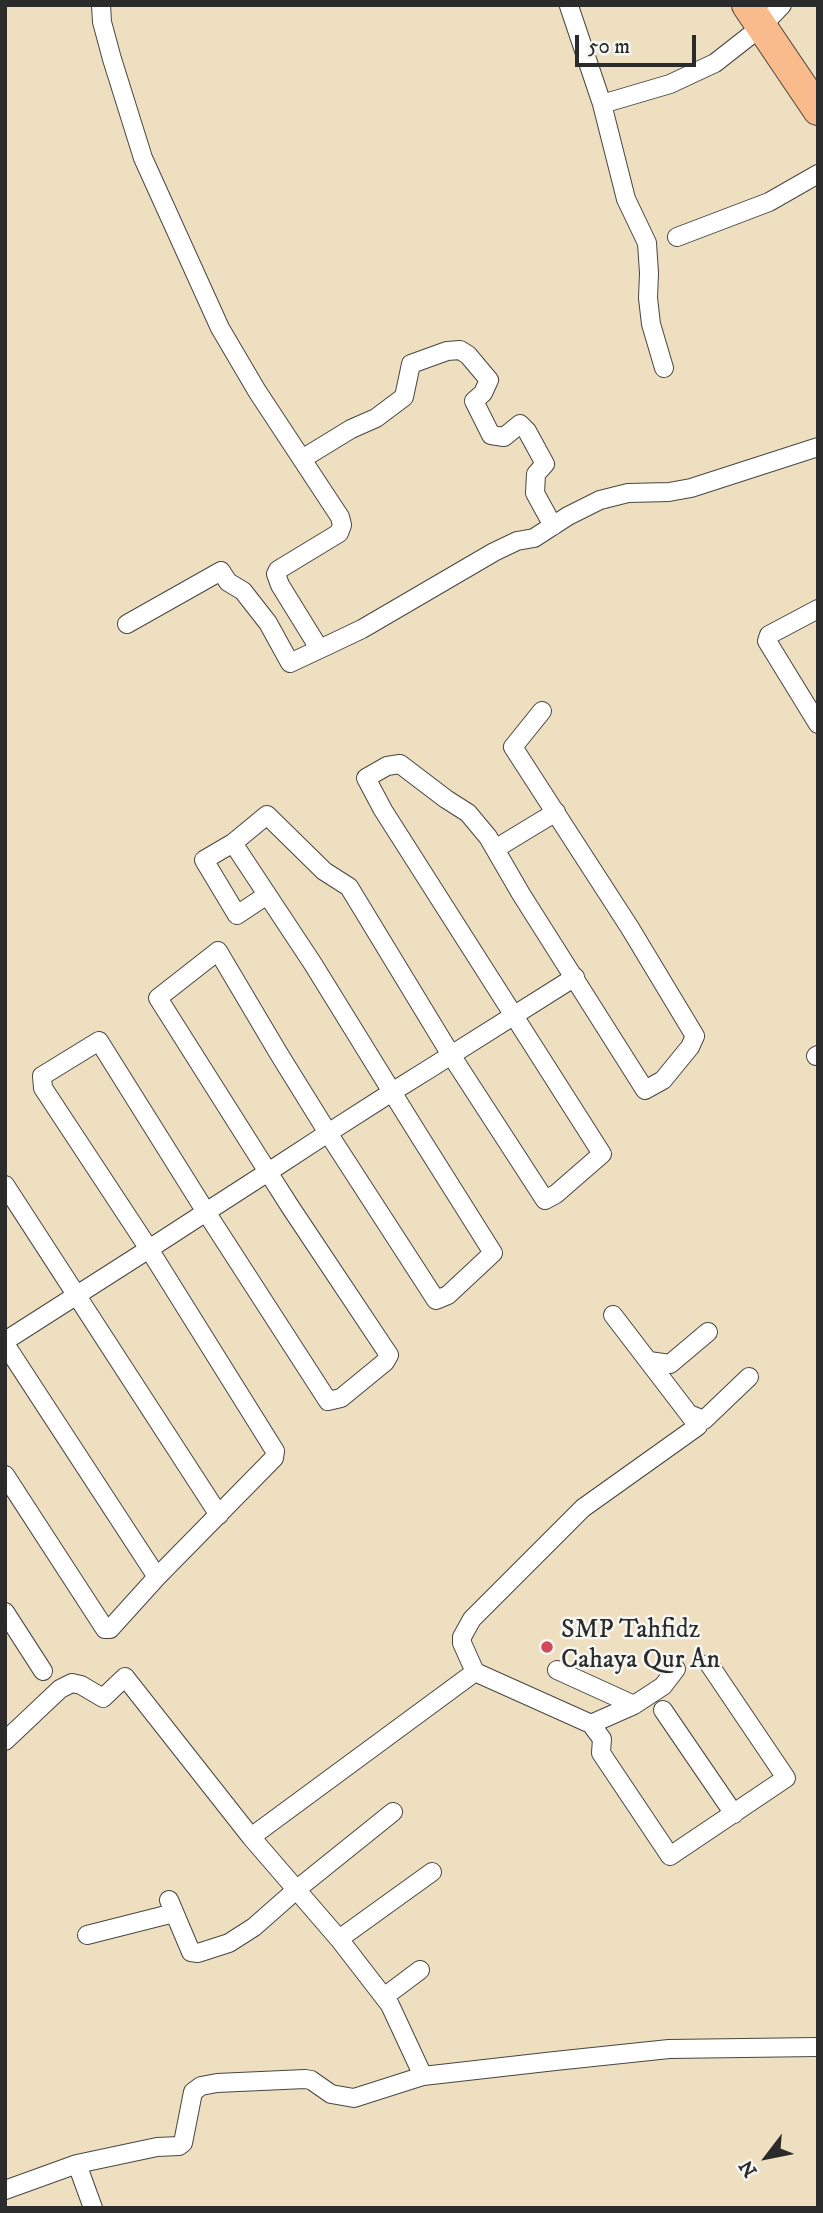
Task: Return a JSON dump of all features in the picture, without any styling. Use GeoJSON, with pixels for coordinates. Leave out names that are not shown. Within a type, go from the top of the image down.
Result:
{"type":"FeatureCollection","features":[{"type":"Feature","properties":{"kind":"highway"},"geometry":{"type":"LineString","coordinates":[[754,16],[818,110]]}},
{"type":"Feature","properties":{"kind":"street"},"geometry":{"type":"LineString","coordinates":[[101,5],[102,22],[112,59],[143,158],[220,328],[340,517],[342,525],[333,539],[278,570],[276,575],[279,585],[317,645],[322,648]]}},
{"type":"Feature","properties":{"kind":"street"},"geometry":{"type":"LineString","coordinates":[[602,104],[670,84],[715,63],[754,16],[782,5]]}},
{"type":"Feature","properties":{"kind":"street"},"geometry":{"type":"LineString","coordinates":[[569,6],[602,104],[626,199],[642,229],[646,243],[651,324],[664,368]]}},
{"type":"Feature","properties":{"kind":"street"},"geometry":{"type":"LineString","coordinates":[[677,237],[769,202],[818,174]]}},
{"type":"Feature","properties":{"kind":"street"},"geometry":{"type":"LineString","coordinates":[[302,459],[351,429],[376,418],[404,397],[411,365],[447,351],[460,350],[468,355],[489,380],[483,393],[474,401],[491,435],[503,437],[520,424],[527,431],[545,464],[536,474],[536,493],[553,527]]}},
{"type":"Feature","properties":{"kind":"street"},"geometry":{"type":"LineString","coordinates":[[127,624],[220,571],[228,582],[243,591],[268,623],[290,663],[362,629],[494,552],[517,541],[534,537],[590,504],[628,493],[669,492],[691,488],[818,447]]}},
{"type":"Feature","properties":{"kind":"street"},"geometry":{"type":"LineString","coordinates":[[818,609],[769,635],[767,641],[818,724]]}},
{"type":"Feature","properties":{"kind":"street"},"geometry":{"type":"LineString","coordinates":[[267,895],[237,915],[204,860],[233,843],[267,815],[324,871],[349,887],[451,1055],[545,1200],[556,1194],[602,1154],[383,810],[366,778],[387,766],[400,764],[468,814],[488,837],[645,1090],[663,1080],[690,1047],[695,1036],[513,747],[542,711]]}},
{"type":"Feature","properties":{"kind":"street"},"geometry":{"type":"LineString","coordinates":[[495,849],[556,812]]}},
{"type":"Feature","properties":{"kind":"street"},"geometry":{"type":"LineString","coordinates":[[5,1475],[105,1629],[110,1629],[274,1458],[275,1451],[149,1249],[43,1088],[42,1076],[99,1041],[328,1401],[341,1398],[385,1362],[388,1355],[158,998],[218,951],[328,1133],[436,1300],[448,1295],[493,1253],[233,843]]}},
{"type":"Feature","properties":{"kind":"street"},"geometry":{"type":"LineString","coordinates":[[157,1577],[5,1343],[328,1133],[575,977]]}},
{"type":"Feature","properties":{"kind":"street"},"geometry":{"type":"LineString","coordinates":[[5,1185],[219,1515]]}},
{"type":"Feature","properties":{"kind":"street"},"geometry":{"type":"LineString","coordinates":[[613,1315],[698,1426],[583,1508],[472,1619],[462,1637],[462,1643],[475,1672],[591,1724],[602,1739],[601,1753],[670,1856],[786,1778],[709,1664]]}},
{"type":"Feature","properties":{"kind":"street"},"geometry":{"type":"LineString","coordinates":[[649,1361],[670,1364],[708,1332]]}},
{"type":"Feature","properties":{"kind":"street"},"geometry":{"type":"LineString","coordinates":[[689,1414],[704,1420],[749,1377]]}},
{"type":"Feature","properties":{"kind":"street"},"geometry":{"type":"LineString","coordinates":[[5,1612],[13,1642],[43,1671]]}},
{"type":"Feature","properties":{"kind":"street"},"geometry":{"type":"LineString","coordinates":[[591,1724],[634,1705],[663,1686],[676,1668]]}},
{"type":"Feature","properties":{"kind":"street"},"geometry":{"type":"LineString","coordinates":[[557,1670],[634,1705]]}},
{"type":"Feature","properties":{"kind":"street"},"geometry":{"type":"LineString","coordinates":[[251,1838],[475,1672]]}},
{"type":"Feature","properties":{"kind":"street"},"geometry":{"type":"LineString","coordinates":[[5,1741],[60,1689],[72,1682],[103,1698],[125,1677],[251,1838],[339,1939],[390,2005],[423,2076]]}},
{"type":"Feature","properties":{"kind":"street"},"geometry":{"type":"LineString","coordinates":[[663,1710],[734,1814]]}},
{"type":"Feature","properties":{"kind":"street"},"geometry":{"type":"LineString","coordinates":[[87,1935],[172,1906],[188,1950],[198,1954],[229,1943],[393,1812]]}},
{"type":"Feature","properties":{"kind":"street"},"geometry":{"type":"LineString","coordinates":[[339,1939],[432,1872]]}},
{"type":"Feature","properties":{"kind":"street"},"geometry":{"type":"LineString","coordinates":[[384,1997],[420,1970]]}},
{"type":"Feature","properties":{"kind":"street"},"geometry":{"type":"LineString","coordinates":[[5,2190],[77,2164],[157,2147],[179,2146],[183,2143],[193,2092],[201,2086],[216,2083],[305,2079],[311,2080],[331,2094],[354,2098],[423,2076],[668,2049],[818,2047]]}},
{"type":"Feature","properties":{"kind":"street"},"geometry":{"type":"LineString","coordinates":[[77,2164],[93,2208]]}},
{"type":"Feature","properties":{"kind":"place","name":"SMP Tahfidz Cahaya Qur An"},"geometry":{"type":"Point","coordinates":[547,1647]}}]}
